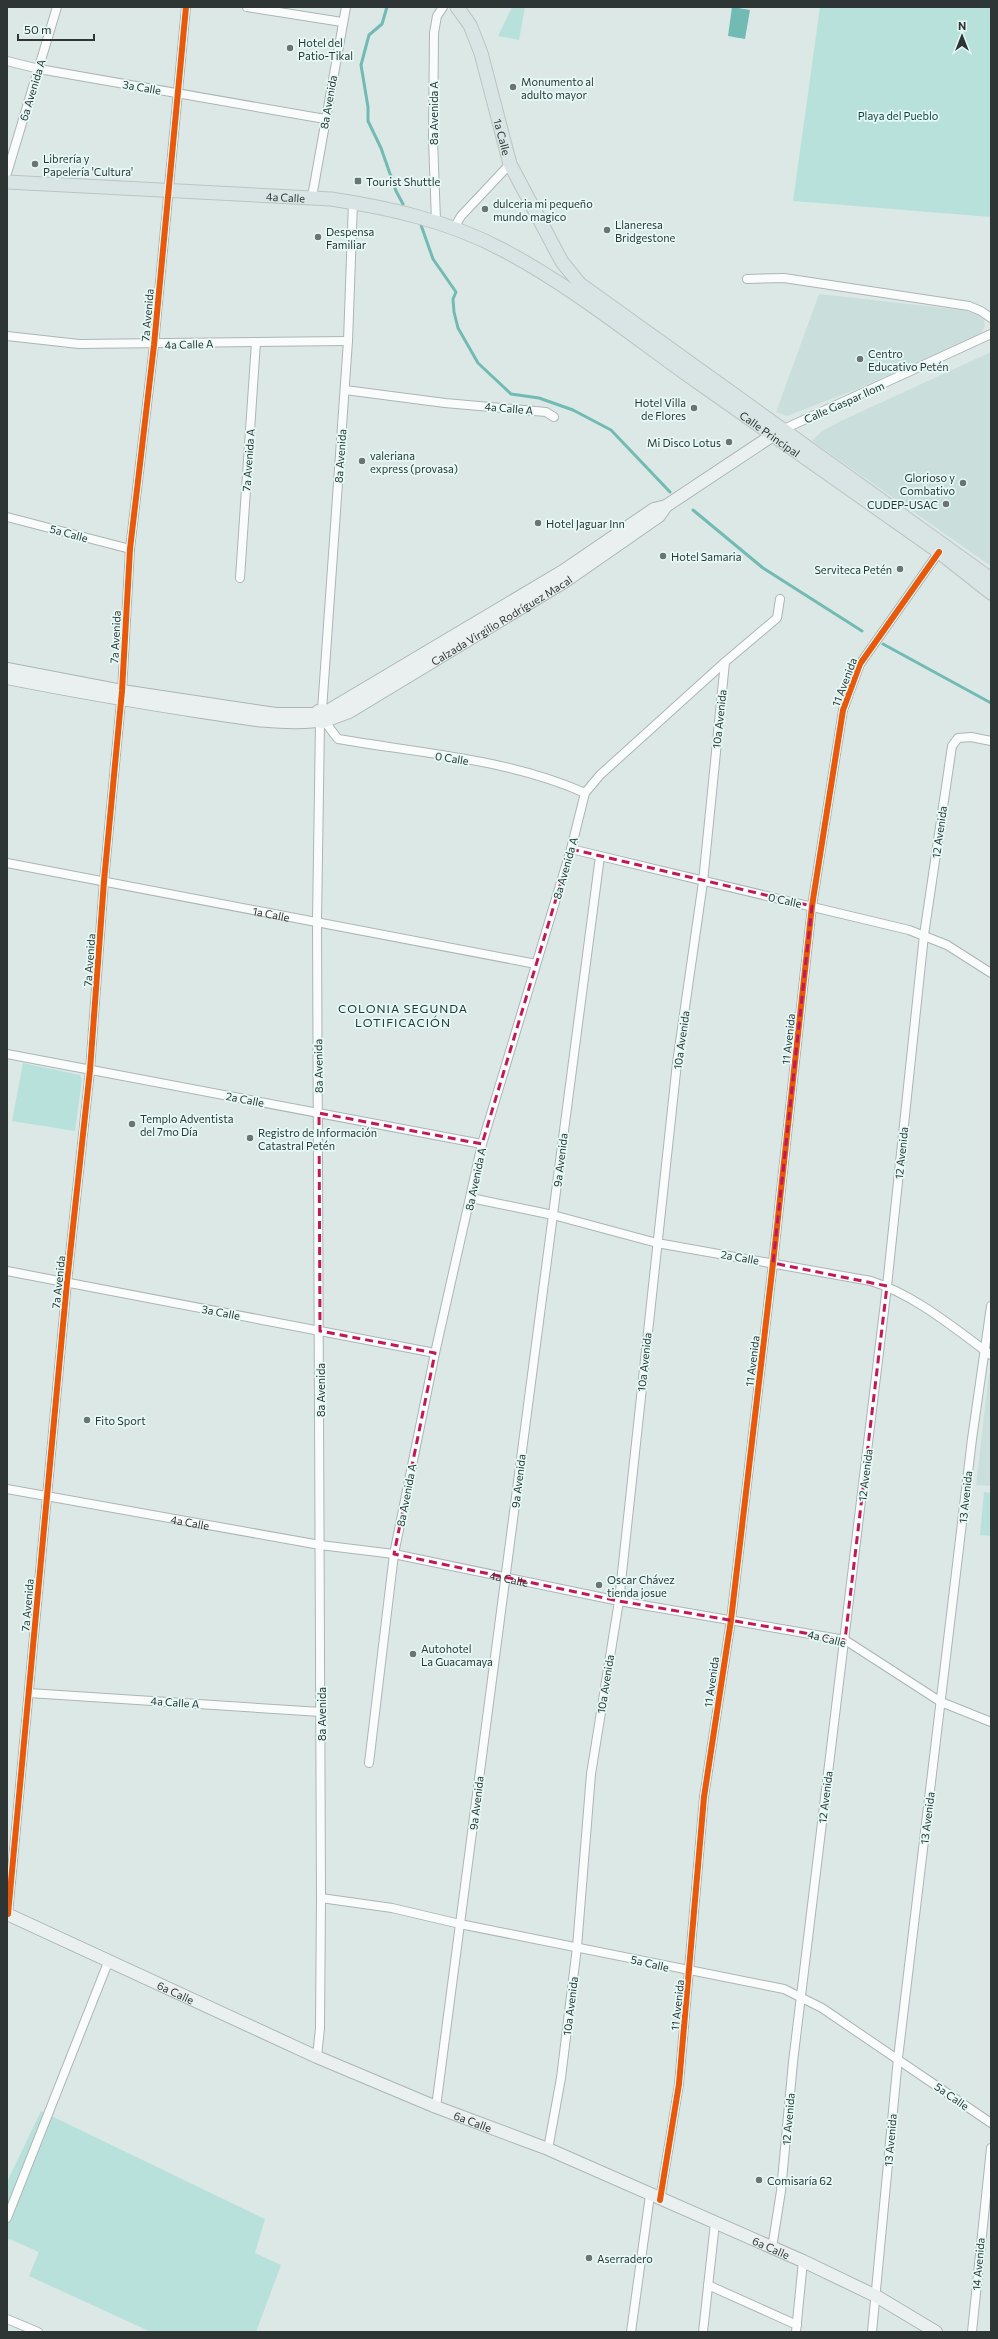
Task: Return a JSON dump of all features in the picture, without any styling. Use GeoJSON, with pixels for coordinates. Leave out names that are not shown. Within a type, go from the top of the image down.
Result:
{"type":"FeatureCollection","features":[{"type":"Feature","properties":{"kind":"main road","name":"1a Calle"},"geometry":{"type":"LineString","coordinates":[[457,7],[470,25],[481,53],[510,164],[562,262]]}},
{"type":"Feature","properties":{"kind":"main road","name":"4a Calle"},"geometry":{"type":"LineString","coordinates":[[7,182],[168,192],[312,197],[375,205],[436,221],[454,228],[501,249],[548,277]]}},
{"type":"Feature","properties":{"kind":"main road","name":"Calle Principal"},"geometry":{"type":"LineString","coordinates":[[562,262],[580,284],[991,579]]}},
{"type":"Feature","properties":{"kind":"main road","name":"Calle Principal"},"geometry":{"type":"LineString","coordinates":[[548,277],[939,552],[991,593]]}},
{"type":"Feature","properties":{"kind":"main road","name":"Calzada Virgilio Rodríguez Macal"},"geometry":{"type":"LineString","coordinates":[[7,678],[122,696],[276,714],[322,717],[349,712],[564,582],[659,516],[666,506],[772,435],[784,429]]}},
{"type":"Feature","properties":{"kind":"main road","name":"Calzada Virgilio Rodríguez Macal"},"geometry":{"type":"LineString","coordinates":[[7,669],[122,696]]}},
{"type":"Feature","properties":{"kind":"main road","name":"6a Calle"},"geometry":{"type":"LineString","coordinates":[[8,1914],[317,2057],[436,2107],[548,2149],[802,2261],[876,2296],[936,2332]]}},
{"type":"Feature","properties":{"kind":"street","name":"6a Avenida A"},"geometry":{"type":"LineString","coordinates":[[7,174],[58,7]]}},
{"type":"Feature","properties":{"kind":"street","name":"7a Avenida"},"geometry":{"type":"LineString","coordinates":[[8,1914],[67,1282],[90,1070],[104,881],[122,696],[130,549],[154,344],[186,7]]}},
{"type":"Feature","properties":{"kind":"street"},"geometry":{"type":"LineString","coordinates":[[247,7],[342,22]]}},
{"type":"Feature","properties":{"kind":"street","name":"8a Avenida"},"geometry":{"type":"LineString","coordinates":[[312,197],[342,22],[346,7]]}},
{"type":"Feature","properties":{"kind":"street","name":"8a Avenida A"},"geometry":{"type":"LineString","coordinates":[[436,221],[433,139],[434,33],[437,16],[443,7]]}},
{"type":"Feature","properties":{"kind":"street","name":"3a Calle"},"geometry":{"type":"LineString","coordinates":[[7,62],[178,94],[325,118]]}},
{"type":"Feature","properties":{"kind":"street"},"geometry":{"type":"LineString","coordinates":[[454,228],[461,216],[510,164]]}},
{"type":"Feature","properties":{"kind":"street","name":"8a Avenida"},"geometry":{"type":"LineString","coordinates":[[317,2057],[320,2028],[321,1712],[317,922],[322,717],[348,340],[353,202]]}},
{"type":"Feature","properties":{"kind":"street"},"geometry":{"type":"LineString","coordinates":[[747,279],[784,278],[969,306],[981,311],[991,318]]}},
{"type":"Feature","properties":{"kind":"street","name":"Calle Gaspar Ilom"},"geometry":{"type":"LineString","coordinates":[[784,429],[991,334]]}},
{"type":"Feature","properties":{"kind":"street","name":"4a Calle A"},"geometry":{"type":"LineString","coordinates":[[7,336],[79,344],[348,340]]}},
{"type":"Feature","properties":{"kind":"street","name":"7a Avenida A"},"geometry":{"type":"LineString","coordinates":[[240,578],[256,342]]}},
{"type":"Feature","properties":{"kind":"street","name":"4a Calle A"},"geometry":{"type":"LineString","coordinates":[[344,390],[445,403],[546,412],[554,417]]}},
{"type":"Feature","properties":{"kind":"street","name":"5a Calle"},"geometry":{"type":"LineString","coordinates":[[7,517],[130,549]]}},
{"type":"Feature","properties":{"kind":"street","name":"11 Avenida"},"geometry":{"type":"LineString","coordinates":[[631,2332],[655,2197],[679,2084],[690,1972],[704,1797],[731,1620],[773,1263],[812,906],[843,710],[860,664],[939,552]]}},
{"type":"Feature","properties":{"kind":"street"},"geometry":{"type":"LineString","coordinates":[[725,662],[777,618],[780,599]]}},
{"type":"Feature","properties":{"kind":"street","name":"8a Avenida A"},"geometry":{"type":"LineString","coordinates":[[369,1763],[394,1554],[434,1353],[471,1198],[482,1144],[571,849],[585,793],[600,775],[725,662]]}},
{"type":"Feature","properties":{"kind":"street","name":"10a Avenida"},"geometry":{"type":"LineString","coordinates":[[548,2149],[561,2078],[577,1947],[591,1774],[619,1601],[677,1062],[704,882],[725,662]]}},
{"type":"Feature","properties":{"kind":"street","name":"0 Calle"},"geometry":{"type":"LineString","coordinates":[[322,717],[338,739],[502,767],[559,782],[585,793]]}},
{"type":"Feature","properties":{"kind":"street","name":"12 Avenida"},"geometry":{"type":"LineString","coordinates":[[772,2248],[781,2191],[800,1997],[845,1640],[887,1286],[924,935],[952,746],[958,738],[971,737],[991,741]]}},
{"type":"Feature","properties":{"kind":"street","name":"0 Calle"},"geometry":{"type":"LineString","coordinates":[[571,849],[704,882],[812,906],[924,935],[947,945],[991,973]]}},
{"type":"Feature","properties":{"kind":"street","name":"9a Avenida"},"geometry":{"type":"LineString","coordinates":[[436,2107],[600,856]]}},
{"type":"Feature","properties":{"kind":"street","name":"1a Calle"},"geometry":{"type":"LineString","coordinates":[[7,863],[536,964]]}},
{"type":"Feature","properties":{"kind":"street","name":"2a Calle"},"geometry":{"type":"LineString","coordinates":[[7,1054],[482,1144]]}},
{"type":"Feature","properties":{"kind":"street","name":"2a Calle"},"geometry":{"type":"LineString","coordinates":[[471,1198],[553,1215],[657,1243],[871,1281],[887,1286],[914,1301],[988,1353]]}},
{"type":"Feature","properties":{"kind":"street","name":"3a Calle"},"geometry":{"type":"LineString","coordinates":[[7,1271],[434,1353]]}},
{"type":"Feature","properties":{"kind":"street","name":"13 Avenida"},"geometry":{"type":"LineString","coordinates":[[872,2332],[898,2058],[942,1702],[972,1439],[988,1353],[991,1306]]}},
{"type":"Feature","properties":{"kind":"street","name":"4a Calle"},"geometry":{"type":"LineString","coordinates":[[7,1489],[320,1545],[394,1554],[619,1601],[845,1640],[942,1702],[991,1722]]}},
{"type":"Feature","properties":{"kind":"street","name":"4a Calle A"},"geometry":{"type":"LineString","coordinates":[[29,1693],[321,1712]]}},
{"type":"Feature","properties":{"kind":"street","name":"5a Calle"},"geometry":{"type":"LineString","coordinates":[[320,1898],[392,1908],[460,1924],[577,1947],[690,1972],[784,1989],[822,2008],[898,2058],[991,2123]]}},
{"type":"Feature","properties":{"kind":"street"},"geometry":{"type":"LineString","coordinates":[[7,2218],[109,1960]]}},
{"type":"Feature","properties":{"kind":"street","name":"14 Avenida"},"geometry":{"type":"LineString","coordinates":[[972,2332],[991,2148]]}},
{"type":"Feature","properties":{"kind":"street"},"geometry":{"type":"LineString","coordinates":[[7,2194],[16,2196]]}},
{"type":"Feature","properties":{"kind":"street"},"geometry":{"type":"LineString","coordinates":[[703,2332],[715,2223]]}},
{"type":"Feature","properties":{"kind":"street"},"geometry":{"type":"LineString","coordinates":[[708,2285],[796,2328],[802,2261]]}},
{"type":"Feature","properties":{"kind":"street"},"geometry":{"type":"LineString","coordinates":[[7,2319],[38,2332]]}},
{"type":"Feature","properties":{"kind":"highlighted area"},"geometry":{"type":"Polygon","coordinates":[[[571,849],[812,906],[773,1263],[887,1286],[845,1640],[619,1601],[394,1554],[435,1353],[320,1331],[319,1113],[482,1144],[571,849]]]}},
{"type":"Feature","properties":{"kind":"shaded area","name":"Centro Educativo Petén"},"geometry":{"type":"Polygon","coordinates":[[[819,294],[962,310],[977,314],[984,320],[985,326],[981,334],[857,389],[787,416],[776,412],[819,294]]]}},
{"type":"Feature","properties":{"kind":"shaded area","name":"CUDEP-USAC"},"geometry":{"type":"Polygon","coordinates":[[[991,352],[991,566],[812,441],[822,431],[843,420],[991,352]]]}},
{"type":"Feature","properties":{"kind":"shaded area"},"geometry":{"type":"Polygon","coordinates":[[[989,1373],[991,1374],[991,1486],[976,1485],[989,1373]]]}},
{"type":"Feature","properties":{"kind":"green space"},"geometry":{"type":"Polygon","coordinates":[[[512,7],[525,7],[519,40],[498,36],[512,7]]]}},
{"type":"Feature","properties":{"kind":"green space","name":"Playa del Pueblo"},"geometry":{"type":"Polygon","coordinates":[[[820,7],[991,7],[991,217],[793,201],[820,7]]]}},
{"type":"Feature","properties":{"kind":"green space"},"geometry":{"type":"Polygon","coordinates":[[[23,1063],[80,1075],[82,1080],[75,1131],[12,1121],[23,1063]]]}},
{"type":"Feature","properties":{"kind":"green space"},"geometry":{"type":"Polygon","coordinates":[[[984,1492],[991,1493],[991,1536],[980,1535],[984,1492]]]}},
{"type":"Feature","properties":{"kind":"green space"},"geometry":{"type":"Polygon","coordinates":[[[41,2111],[265,2219],[255,2253],[281,2265],[256,2332],[151,2332],[29,2276],[39,2252],[9,2239],[7,2243],[7,2182],[41,2111]]]}},
{"type":"Feature","properties":{"kind":"water"},"geometry":{"type":"Polygon","coordinates":[[[732,7],[750,10],[745,39],[728,36],[732,7]]]}},
{"type":"Feature","properties":{"kind":"waterway"},"geometry":{"type":"LineString","coordinates":[[387,7],[382,24],[369,35],[361,65],[368,107],[368,121],[381,148],[396,191],[403,204]]}},
{"type":"Feature","properties":{"kind":"waterway"},"geometry":{"type":"LineString","coordinates":[[421,225],[433,259],[456,292],[453,299],[454,312],[458,328],[478,363],[511,394],[539,398],[573,410],[611,430],[670,492]]}},
{"type":"Feature","properties":{"kind":"waterway"},"geometry":{"type":"LineString","coordinates":[[693,510],[763,568],[862,631]]}},
{"type":"Feature","properties":{"kind":"waterway"},"geometry":{"type":"LineString","coordinates":[[883,644],[991,703]]}},
{"type":"Feature","properties":{"kind":"cycle path"},"geometry":{"type":"LineString","coordinates":[[8,1914],[67,1282],[90,1070],[104,881],[122,691],[130,549],[154,345],[186,7]]}},
{"type":"Feature","properties":{"kind":"cycle path"},"geometry":{"type":"LineString","coordinates":[[660,2200],[679,2084],[704,1797],[731,1620],[773,1263],[812,906],[843,710],[860,664],[939,552]]}},
{"type":"Feature","properties":{"kind":"place","name":"Hotel del Patio-Tikal"},"geometry":{"type":"Point","coordinates":[290,48]}},
{"type":"Feature","properties":{"kind":"place","name":"Monumento al adulto mayor"},"geometry":{"type":"Point","coordinates":[513,87]}},
{"type":"Feature","properties":{"kind":"place","name":"Librería y Papelería 'Cultura'"},"geometry":{"type":"Point","coordinates":[35,164]}},
{"type":"Feature","properties":{"kind":"place","name":"Tourist Shuttle"},"geometry":{"type":"Point","coordinates":[358,181]}},
{"type":"Feature","properties":{"kind":"place","name":"dulceria mi pequeño mundo magico"},"geometry":{"type":"Point","coordinates":[485,209]}},
{"type":"Feature","properties":{"kind":"place","name":"Llaneresa Bridgestone"},"geometry":{"type":"Point","coordinates":[607,230]}},
{"type":"Feature","properties":{"kind":"place","name":"Despensa Familiar"},"geometry":{"type":"Point","coordinates":[318,237]}},
{"type":"Feature","properties":{"kind":"place","name":"Centro Educativo Petén"},"geometry":{"type":"Point","coordinates":[860,359]}},
{"type":"Feature","properties":{"kind":"place","name":"Hotel Villa de Flores"},"geometry":{"type":"Point","coordinates":[694,408]}},
{"type":"Feature","properties":{"kind":"place","name":"Mi Disco Lotus"},"geometry":{"type":"Point","coordinates":[729,442]}},
{"type":"Feature","properties":{"kind":"place","name":"valeriana express (provasa)"},"geometry":{"type":"Point","coordinates":[362,461]}},
{"type":"Feature","properties":{"kind":"place","name":"Glorioso y Combativo"},"geometry":{"type":"Point","coordinates":[963,483]}},
{"type":"Feature","properties":{"kind":"place","name":"CUDEP-USAC"},"geometry":{"type":"Point","coordinates":[946,504]}},
{"type":"Feature","properties":{"kind":"place","name":"Hotel Jaguar Inn"},"geometry":{"type":"Point","coordinates":[538,523]}},
{"type":"Feature","properties":{"kind":"place","name":"Hotel Samaria"},"geometry":{"type":"Point","coordinates":[663,556]}},
{"type":"Feature","properties":{"kind":"place","name":"Serviteca Petén"},"geometry":{"type":"Point","coordinates":[900,569]}},
{"type":"Feature","properties":{"kind":"place","name":"Templo Adventista del 7mo Día"},"geometry":{"type":"Point","coordinates":[132,1124]}},
{"type":"Feature","properties":{"kind":"place","name":"Registro de Información Catastral Petén"},"geometry":{"type":"Point","coordinates":[250,1138]}},
{"type":"Feature","properties":{"kind":"place","name":"Fito Sport"},"geometry":{"type":"Point","coordinates":[87,1420]}},
{"type":"Feature","properties":{"kind":"place","name":"Oscar Chávez tienda josue"},"geometry":{"type":"Point","coordinates":[599,1585]}},
{"type":"Feature","properties":{"kind":"place","name":"Autohotel La Guacamaya"},"geometry":{"type":"Point","coordinates":[413,1654]}},
{"type":"Feature","properties":{"kind":"place","name":"Comisaría 62"},"geometry":{"type":"Point","coordinates":[759,2180]}},
{"type":"Feature","properties":{"kind":"place","name":"Aserradero"},"geometry":{"type":"Point","coordinates":[589,2258]}},
{"type":"Feature","properties":{"kind":"district","name":"COLONIA SEGUNDA LOTIFICACIÓN"},"geometry":{"type":"Point","coordinates":[403,1015]}}]}
